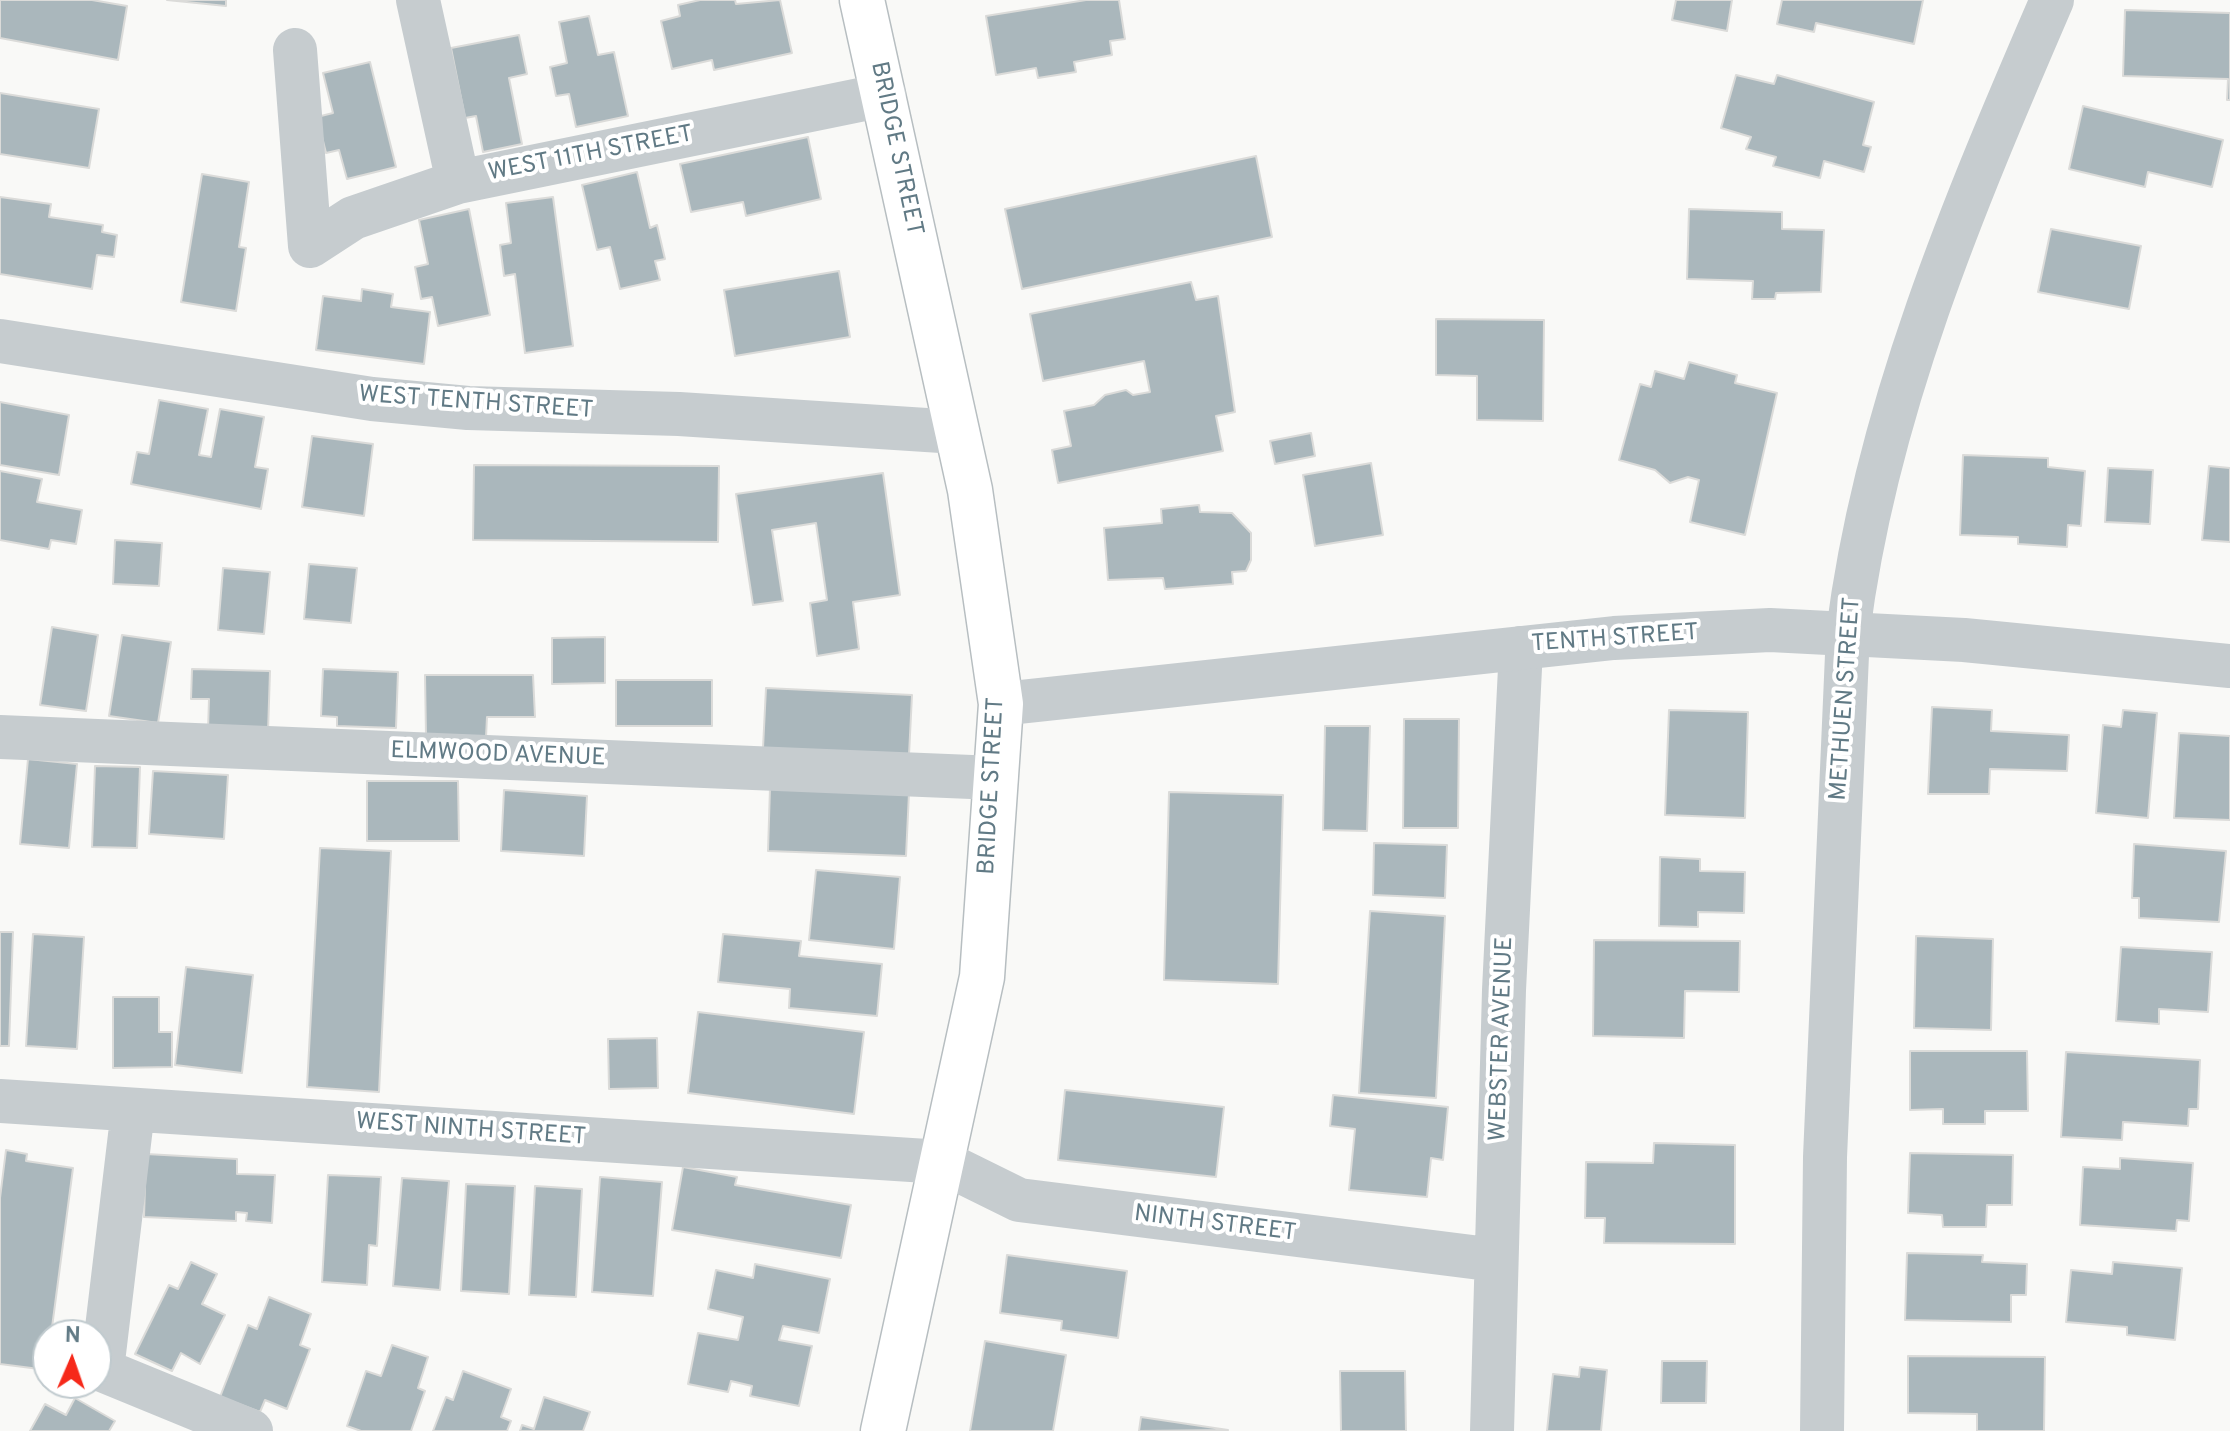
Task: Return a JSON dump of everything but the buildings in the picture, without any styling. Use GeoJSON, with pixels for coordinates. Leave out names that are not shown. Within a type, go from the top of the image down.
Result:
{"type":"FeatureCollection","features":[{"type":"Feature","properties":{"kind":"main road","name":"BRIDGE STREET"},"geometry":{"type":"LineString","coordinates":[[862,0],[970,490],[1001,704],[982,977],[883,1431]]}},
{"type":"Feature","properties":{"kind":"street"},"geometry":{"type":"LineString","coordinates":[[418,0],[458,182]]}},
{"type":"Feature","properties":{"kind":"street","name":"METHUEN STREET"},"geometry":{"type":"LineString","coordinates":[[1822,1431],[1825,1157],[1848,632],[1859,555],[1913,347],[1988,149],[2052,0]]}},
{"type":"Feature","properties":{"kind":"street","name":"WEST 11TH STREET"},"geometry":{"type":"LineString","coordinates":[[295,50],[310,246],[353,218],[458,182],[884,95]]}},
{"type":"Feature","properties":{"kind":"street","name":"WEST TENTH STREET"},"geometry":{"type":"LineString","coordinates":[[0,341],[372,399],[468,408],[679,414],[957,432]]}},
{"type":"Feature","properties":{"kind":"street","name":"TENTH STREET"},"geometry":{"type":"LineString","coordinates":[[1001,704],[1614,638],[1770,630],[1848,632],[2230,666]]}},
{"type":"Feature","properties":{"kind":"street","name":"WEBSTER AVENUE"},"geometry":{"type":"LineString","coordinates":[[1492,1431],[1504,990],[1521,648]]}},
{"type":"Feature","properties":{"kind":"street","name":"ELMWOOD AVENUE"},"geometry":{"type":"LineString","coordinates":[[0,737],[996,778]]}},
{"type":"Feature","properties":{"kind":"street","name":"WEST NINTH STREET"},"geometry":{"type":"LineString","coordinates":[[0,1101],[942,1162]]}},
{"type":"Feature","properties":{"kind":"street"},"geometry":{"type":"LineString","coordinates":[[133,1110],[102,1370],[251,1431]]}},
{"type":"Feature","properties":{"kind":"street","name":"NINTH STREET"},"geometry":{"type":"LineString","coordinates":[[942,1162],[1019,1200],[1496,1260]]}}]}
